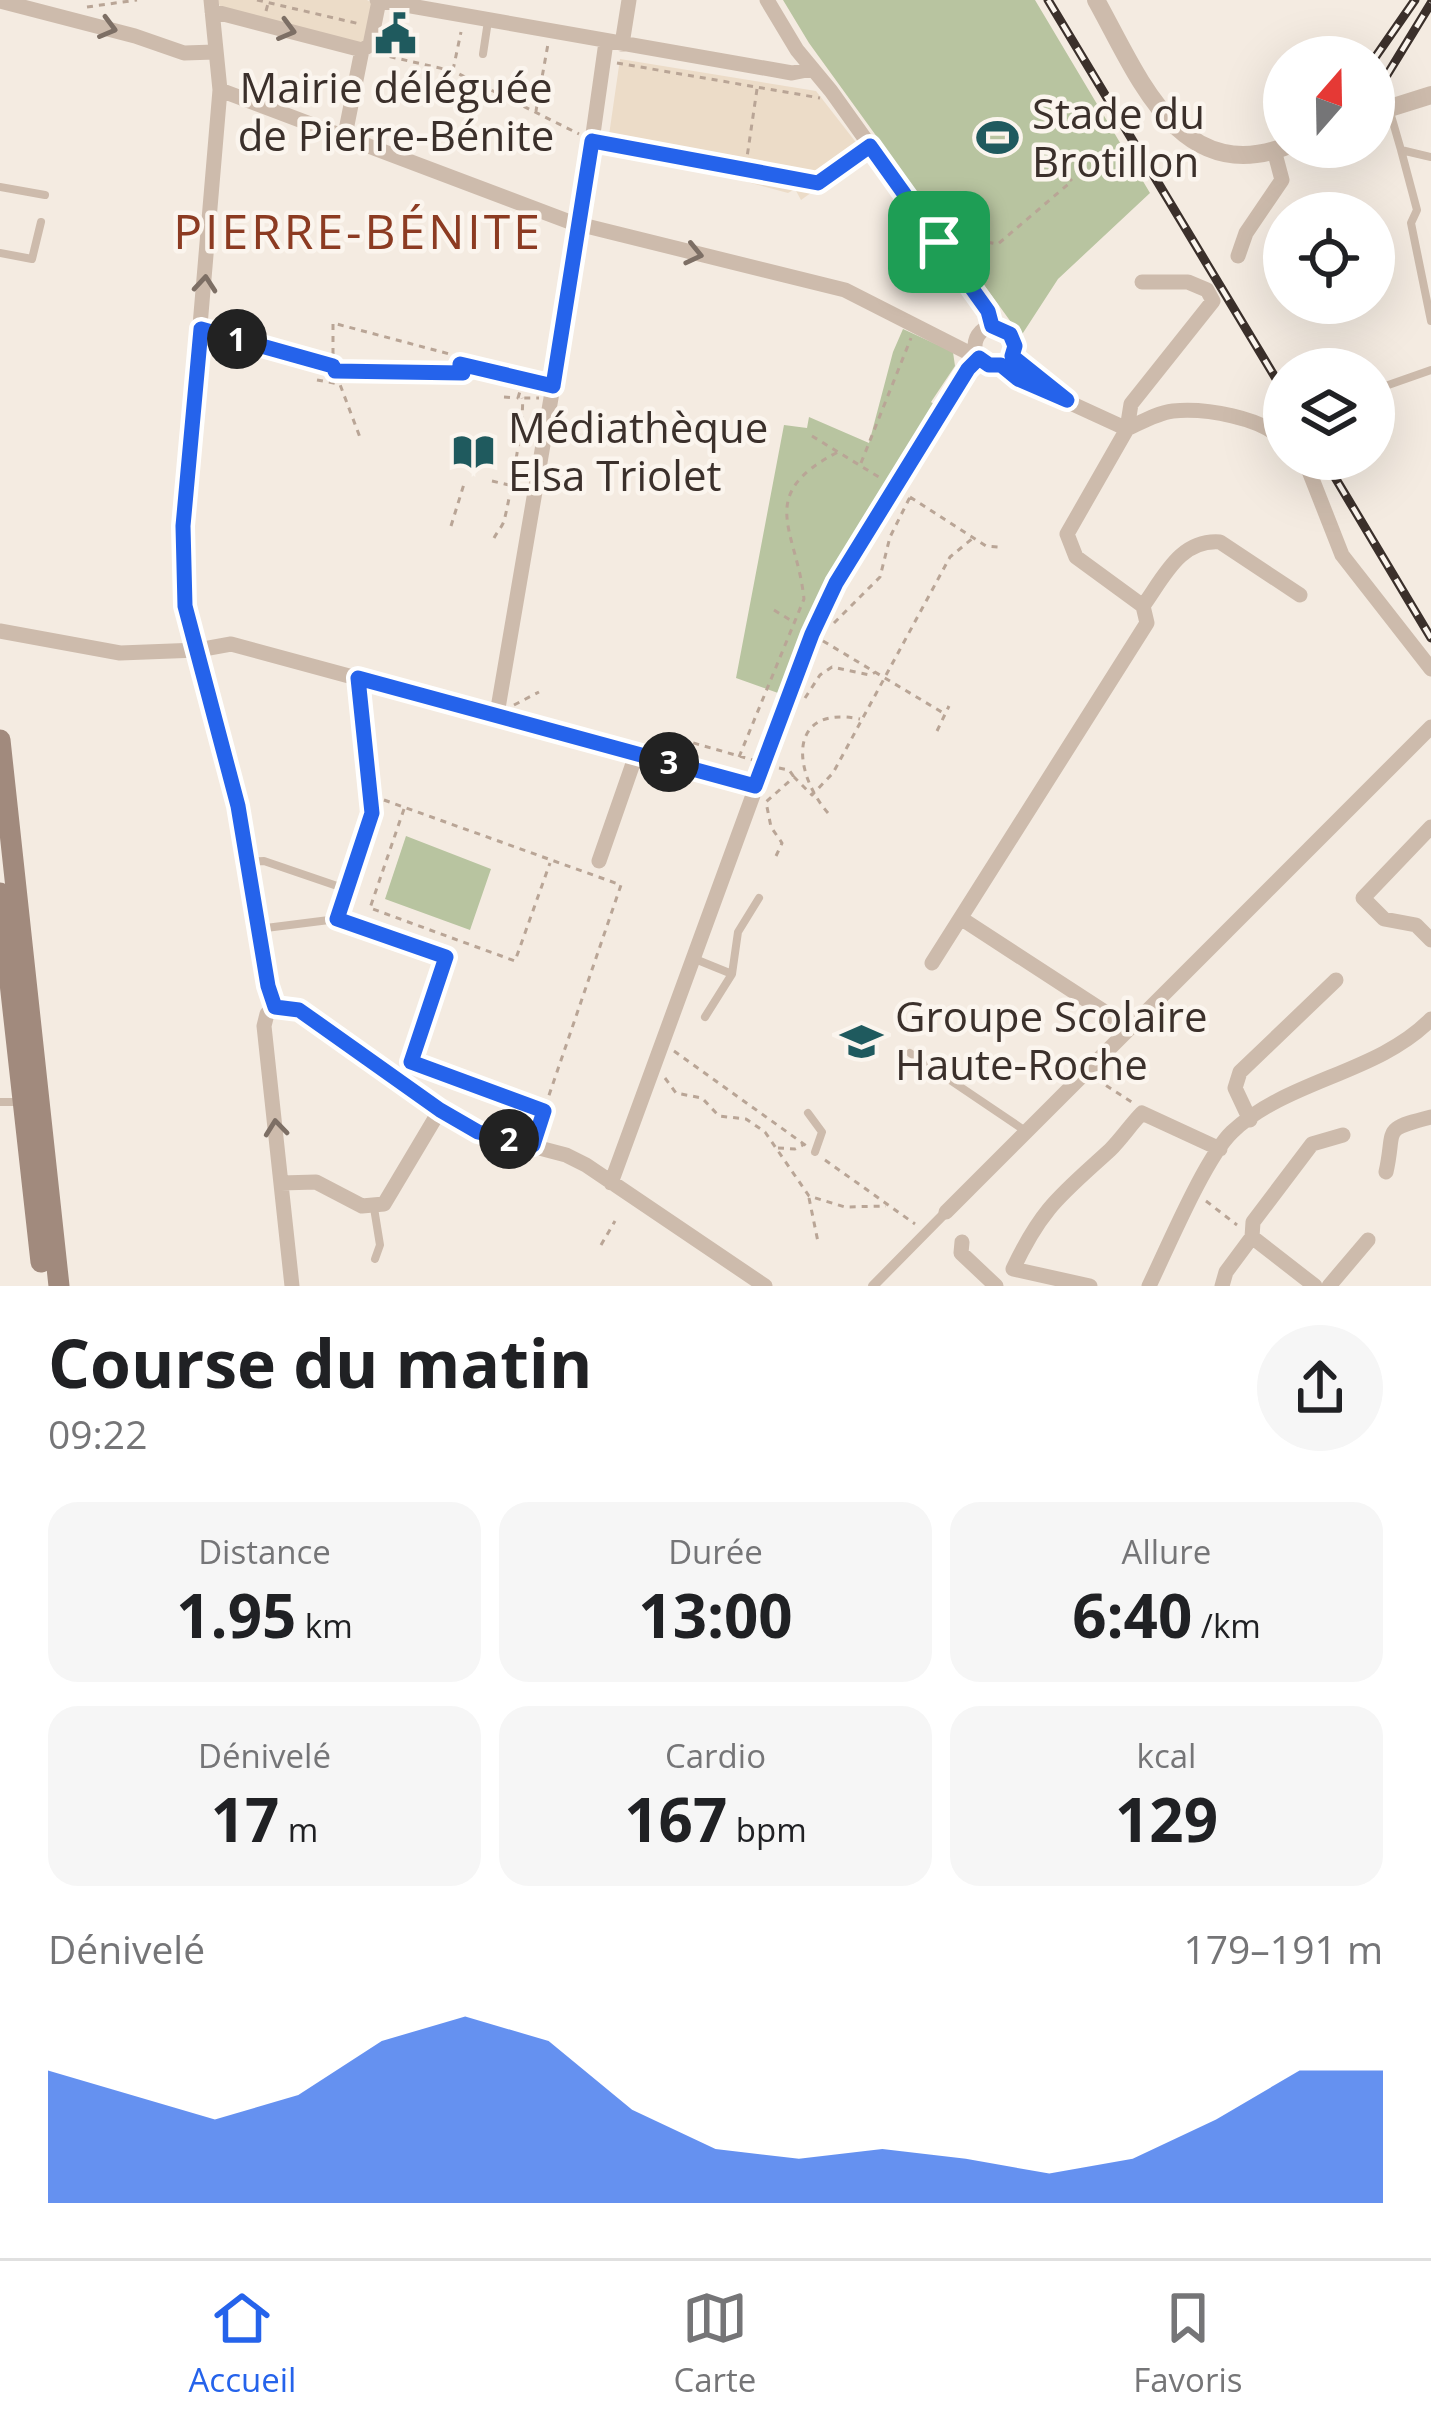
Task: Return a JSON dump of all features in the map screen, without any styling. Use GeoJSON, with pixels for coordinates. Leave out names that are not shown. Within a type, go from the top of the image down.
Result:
{"type":"FeatureCollection","features":[{"type":"Feature","properties":{"kind":"main road"},"geometry":{"type":"LineString","coordinates":[[0,740],[20,1102],[58,1286]]}},
{"type":"Feature","properties":{"kind":"main road"},"geometry":{"type":"LineString","coordinates":[[0,893],[44,1286]]}},
{"type":"Feature","properties":{"kind":"street"},"geometry":{"type":"LineString","coordinates":[[345,135],[361,54],[370,45],[378,0],[792,74],[812,69]]}},
{"type":"Feature","properties":{"kind":"street"},"geometry":{"type":"LineString","coordinates":[[498,708],[580,226],[603,61],[629,0]]}},
{"type":"Feature","properties":{"kind":"street"},"geometry":{"type":"LineString","coordinates":[[767,0],[796,50],[988,311],[992,326]]}},
{"type":"Feature","properties":{"kind":"street"},"geometry":{"type":"LineString","coordinates":[[1096,0],[1157,107],[1181,133],[1223,153],[1263,152]]}},
{"type":"Feature","properties":{"kind":"street"},"geometry":{"type":"LineString","coordinates":[[0,1],[184,53],[215,52]]}},
{"type":"Feature","properties":{"kind":"street"},"geometry":{"type":"LineString","coordinates":[[275,1007],[238,806],[185,606],[183,526],[220,89],[212,5],[361,54]]}},
{"type":"Feature","properties":{"kind":"street"},"geometry":{"type":"LineString","coordinates":[[220,89],[580,226],[845,290],[989,365],[1007,360],[1015,346],[1010,334],[992,326]]}},
{"type":"Feature","properties":{"kind":"street"},"geometry":{"type":"LineString","coordinates":[[1395,106],[1425,95]]}},
{"type":"Feature","properties":{"kind":"street"},"geometry":{"type":"LineString","coordinates":[[1238,256],[1246,233],[1282,180],[1281,168]]}},
{"type":"Feature","properties":{"kind":"street"},"geometry":{"type":"LineString","coordinates":[[932,963],[1148,618],[1143,606],[1076,557],[1067,534],[1127,429],[1131,404],[1213,301],[1207,290],[1188,282],[1142,282]]}},
{"type":"Feature","properties":{"kind":"street"},"geometry":{"type":"LineString","coordinates":[[611,1183],[812,634],[836,583],[977,356],[980,333],[992,326]]}},
{"type":"Feature","properties":{"kind":"street"},"geometry":{"type":"LineString","coordinates":[[1007,360],[1018,379],[1127,429],[1174,411],[1216,415],[1263,429]]}},
{"type":"Feature","properties":{"kind":"street"},"geometry":{"type":"LineString","coordinates":[[1313,480],[1342,555],[1431,669]]}},
{"type":"Feature","properties":{"kind":"street"},"geometry":{"type":"LineString","coordinates":[[1143,606],[1183,551],[1212,541],[1300,595]]}},
{"type":"Feature","properties":{"kind":"street"},"geometry":{"type":"LineString","coordinates":[[0,632],[104,652],[197,650],[230,644],[498,708],[755,786]]}},
{"type":"Feature","properties":{"kind":"street"},"geometry":{"type":"LineString","coordinates":[[873,1286],[1431,727]]}},
{"type":"Feature","properties":{"kind":"street"},"geometry":{"type":"LineString","coordinates":[[598,861],[637,752]]}},
{"type":"Feature","properties":{"kind":"street"},"geometry":{"type":"LineString","coordinates":[[1431,827],[1363,898],[1384,920],[1416,925],[1431,940]]}},
{"type":"Feature","properties":{"kind":"street"},"geometry":{"type":"LineString","coordinates":[[337,919],[346,890]]}},
{"type":"Feature","properties":{"kind":"street"},"geometry":{"type":"LineString","coordinates":[[962,919],[1128,1027]]}},
{"type":"Feature","properties":{"kind":"street"},"geometry":{"type":"LineString","coordinates":[[1250,1120],[1234,1088],[1240,1072],[1336,980]]}},
{"type":"Feature","properties":{"kind":"street"},"geometry":{"type":"LineString","coordinates":[[275,1007],[299,1010],[478,1132],[566,1155],[765,1286]]}},
{"type":"Feature","properties":{"kind":"street"},"geometry":{"type":"LineString","coordinates":[[275,1007],[264,1026],[292,1286]]}},
{"type":"Feature","properties":{"kind":"street"},"geometry":{"type":"LineString","coordinates":[[1149,1286],[1232,1132],[1279,1102],[1417,1033],[1431,1019]]}},
{"type":"Feature","properties":{"kind":"street"},"geometry":{"type":"LineString","coordinates":[[1417,1033],[1431,1050]]}},
{"type":"Feature","properties":{"kind":"street"},"geometry":{"type":"LineString","coordinates":[[281,1183],[316,1182],[362,1206],[384,1204],[440,1110]]}},
{"type":"Feature","properties":{"kind":"street"},"geometry":{"type":"LineString","coordinates":[[1006,1286],[1030,1234],[1057,1196],[1115,1146],[1142,1113],[1220,1149]]}},
{"type":"Feature","properties":{"kind":"street"},"geometry":{"type":"LineString","coordinates":[[1386,1172],[1388,1139],[1397,1126],[1431,1117]]}},
{"type":"Feature","properties":{"kind":"street"},"geometry":{"type":"LineString","coordinates":[[1222,1286],[1226,1272],[1252,1237],[1253,1222],[1312,1144],[1343,1135]]}},
{"type":"Feature","properties":{"kind":"street"},"geometry":{"type":"LineString","coordinates":[[1252,1237],[1315,1286]]}},
{"type":"Feature","properties":{"kind":"street"},"geometry":{"type":"LineString","coordinates":[[1329,1286],[1368,1240]]}},
{"type":"Feature","properties":{"kind":"street"},"geometry":{"type":"LineString","coordinates":[[962,1242],[961,1253],[996,1286]]}},
{"type":"Feature","properties":{"kind":"street"},"geometry":{"type":"LineString","coordinates":[[1013,1269],[1090,1286]]}},
{"type":"Feature","properties":{"kind":"lane"},"geometry":{"type":"LineString","coordinates":[[482,55],[488,21]]}},
{"type":"Feature","properties":{"kind":"lane"},"geometry":{"type":"LineString","coordinates":[[1395,138],[1417,210],[1411,223],[1431,321]]}},
{"type":"Feature","properties":{"kind":"lane"},"geometry":{"type":"LineString","coordinates":[[1401,150],[1431,157]]}},
{"type":"Feature","properties":{"kind":"lane"},"geometry":{"type":"LineString","coordinates":[[0,187],[45,195]]}},
{"type":"Feature","properties":{"kind":"lane"},"geometry":{"type":"LineString","coordinates":[[0,253],[32,260],[41,222]]}},
{"type":"Feature","properties":{"kind":"lane"},"geometry":{"type":"LineString","coordinates":[[1395,383],[1431,370]]}},
{"type":"Feature","properties":{"kind":"lane"},"geometry":{"type":"LineString","coordinates":[[247,862],[264,861],[346,890],[372,813],[358,678]]}},
{"type":"Feature","properties":{"kind":"lane"},"geometry":{"type":"LineString","coordinates":[[705,1017],[732,974],[738,932],[759,898]]}},
{"type":"Feature","properties":{"kind":"lane"},"geometry":{"type":"LineString","coordinates":[[258,928],[337,919],[446,957],[411,1062],[544,1111],[533,1145]]}},
{"type":"Feature","properties":{"kind":"lane"},"geometry":{"type":"LineString","coordinates":[[694,958],[732,974]]}},
{"type":"Feature","properties":{"kind":"lane"},"geometry":{"type":"LineString","coordinates":[[910,1053],[1024,1130]]}},
{"type":"Feature","properties":{"kind":"lane"},"geometry":{"type":"LineString","coordinates":[[921,1074],[927,1065]]}},
{"type":"Feature","properties":{"kind":"lane"},"geometry":{"type":"LineString","coordinates":[[808,1113],[822,1132],[815,1152]]}},
{"type":"Feature","properties":{"kind":"lane"},"geometry":{"type":"LineString","coordinates":[[374,1208],[380,1245],[375,1259]]}},
{"type":"Feature","properties":{"kind":"path"},"geometry":{"type":"LineString","coordinates":[[71,18],[83,8],[136,0]]}},
{"type":"Feature","properties":{"kind":"path"},"geometry":{"type":"LineString","coordinates":[[257,0],[374,27]]}},
{"type":"Feature","properties":{"kind":"path"},"geometry":{"type":"LineString","coordinates":[[453,71],[464,16]]}},
{"type":"Feature","properties":{"kind":"path"},"geometry":{"type":"LineString","coordinates":[[536,113],[550,32]]}},
{"type":"Feature","properties":{"kind":"path"},"geometry":{"type":"LineString","coordinates":[[361,54],[366,59],[373,53],[453,71],[592,141],[745,171],[818,183],[870,146]]}},
{"type":"Feature","properties":{"kind":"path"},"geometry":{"type":"LineString","coordinates":[[603,61],[819,98],[831,92]]}},
{"type":"Feature","properties":{"kind":"path"},"geometry":{"type":"LineString","coordinates":[[537,64],[544,65]]}},
{"type":"Feature","properties":{"kind":"path"},"geometry":{"type":"LineString","coordinates":[[745,168],[757,88]]}},
{"type":"Feature","properties":{"kind":"path"},"geometry":{"type":"LineString","coordinates":[[939,242],[950,236],[998,244],[1072,181],[1058,165]]}},
{"type":"Feature","properties":{"kind":"path"},"geometry":{"type":"LineString","coordinates":[[201,329],[334,368],[463,373],[457,356],[333,323],[334,368],[361,440]]}},
{"type":"Feature","properties":{"kind":"path"},"geometry":{"type":"LineString","coordinates":[[860,464],[915,327]]}},
{"type":"Feature","properties":{"kind":"path"},"geometry":{"type":"LineString","coordinates":[[460,364],[552,392]]}},
{"type":"Feature","properties":{"kind":"path"},"geometry":{"type":"LineString","coordinates":[[317,380],[342,385]]}},
{"type":"Feature","properties":{"kind":"path"},"geometry":{"type":"LineString","coordinates":[[494,538],[505,518],[525,410],[520,398],[524,380]]}},
{"type":"Feature","properties":{"kind":"path"},"geometry":{"type":"LineString","coordinates":[[504,397],[552,392]]}},
{"type":"Feature","properties":{"kind":"path"},"geometry":{"type":"LineString","coordinates":[[739,757],[805,599],[788,535],[788,507],[803,471],[838,452]]}},
{"type":"Feature","properties":{"kind":"path"},"geometry":{"type":"LineString","coordinates":[[492,481],[510,486]]}},
{"type":"Feature","properties":{"kind":"path"},"geometry":{"type":"LineString","coordinates":[[451,526],[464,484]]}},
{"type":"Feature","properties":{"kind":"path"},"geometry":{"type":"LineString","coordinates":[[832,625],[880,577],[890,537],[910,497]]}},
{"type":"Feature","properties":{"kind":"path"},"geometry":{"type":"LineString","coordinates":[[812,795],[832,773],[950,557],[974,538]]}},
{"type":"Feature","properties":{"kind":"path"},"geometry":{"type":"LineString","coordinates":[[774,610],[795,623]]}},
{"type":"Feature","properties":{"kind":"path"},"geometry":{"type":"LineString","coordinates":[[812,634],[945,714]]}},
{"type":"Feature","properties":{"kind":"path"},"geometry":{"type":"LineString","coordinates":[[806,683],[800,703],[820,675],[832,667],[876,672]]}},
{"type":"Feature","properties":{"kind":"path"},"geometry":{"type":"LineString","coordinates":[[498,708],[539,692]]}},
{"type":"Feature","properties":{"kind":"path"},"geometry":{"type":"LineString","coordinates":[[937,731],[950,706]]}},
{"type":"Feature","properties":{"kind":"path"},"geometry":{"type":"LineString","coordinates":[[812,795],[805,773],[804,734],[810,725],[836,717],[862,719]]}},
{"type":"Feature","properties":{"kind":"path"},"geometry":{"type":"LineString","coordinates":[[662,760],[668,736],[789,770],[828,812]]}},
{"type":"Feature","properties":{"kind":"path"},"geometry":{"type":"LineString","coordinates":[[776,856],[782,843],[771,827],[766,802],[794,777]]}},
{"type":"Feature","properties":{"kind":"path"},"geometry":{"type":"LineString","coordinates":[[370,799],[621,885],[544,1111]]}},
{"type":"Feature","properties":{"kind":"path"},"geometry":{"type":"LineString","coordinates":[[405,808],[370,908],[515,961],[551,860]]}},
{"type":"Feature","properties":{"kind":"path"},"geometry":{"type":"LineString","coordinates":[[671,1050],[687,1060]]}},
{"type":"Feature","properties":{"kind":"path"},"geometry":{"type":"LineString","coordinates":[[664,1077],[676,1094],[702,1098],[726,1118],[746,1119],[765,1132],[808,1196],[818,1242]]}},
{"type":"Feature","properties":{"kind":"path"},"geometry":{"type":"LineString","coordinates":[[1102,1083],[1142,1113]]}},
{"type":"Feature","properties":{"kind":"path"},"geometry":{"type":"LineString","coordinates":[[776,1148],[795,1149],[804,1144]]}},
{"type":"Feature","properties":{"kind":"path"},"geometry":{"type":"LineString","coordinates":[[1196,1193],[1252,1237]]}},
{"type":"Feature","properties":{"kind":"path"},"geometry":{"type":"LineString","coordinates":[[808,1196],[844,1207],[890,1206]]}},
{"type":"Feature","properties":{"kind":"path"},"geometry":{"type":"LineString","coordinates":[[601,1245],[615,1221]]}},
{"type":"Feature","properties":{"kind":"green space","name":"Stade du Brotillon"},"geometry":{"type":"Polygon","coordinates":[[[783,0],[1035,0],[1150,193],[1058,279],[1021,336],[809,43],[783,0]]]}},
{"type":"Feature","properties":{"kind":"green space"},"geometry":{"type":"Polygon","coordinates":[[[903,329],[953,352],[955,366],[830,581],[778,693],[736,678],[784,425],[807,428],[809,417],[869,443],[903,329]]]}},
{"type":"Feature","properties":{"kind":"green space"},"geometry":{"type":"Polygon","coordinates":[[[406,836],[491,869],[470,930],[385,899],[406,836]]]}},
{"type":"Feature","properties":{"kind":"shaded area"},"geometry":{"type":"Polygon","coordinates":[[[217,0],[372,3],[364,45],[221,8],[217,0]]]}},
{"type":"Feature","properties":{"kind":"shaded area"},"geometry":{"type":"Polygon","coordinates":[[[620,59],[816,91],[865,154],[801,200],[795,189],[788,193],[607,149],[620,59]]]}},
{"type":"Feature","properties":{"kind":"railway"},"geometry":{"type":"LineString","coordinates":[[1048,0],[1263,357]]}},
{"type":"Feature","properties":{"kind":"railway"},"geometry":{"type":"LineString","coordinates":[[1390,36],[1415,0]]}},
{"type":"Feature","properties":{"kind":"railway"},"geometry":{"type":"LineString","coordinates":[[1395,62],[1431,3]]}},
{"type":"Feature","properties":{"kind":"railway"},"geometry":{"type":"LineString","coordinates":[[1337,480],[1431,638]]}},
{"type":"Feature","properties":{"kind":"place","name":"Mairie déléguée de Pierre-Bénite"},"geometry":{"type":"Point","coordinates":[396,34]}},
{"type":"Feature","properties":{"kind":"place","name":"Stade du Brotillon"},"geometry":{"type":"Point","coordinates":[998,138]}},
{"type":"Feature","properties":{"kind":"place","name":"Médiathèque Elsa Triolet"},"geometry":{"type":"Point","coordinates":[474,452]}},
{"type":"Feature","properties":{"kind":"place","name":"Groupe Scolaire Haute-Roche"},"geometry":{"type":"Point","coordinates":[861,1041]}},
{"type":"Feature","properties":{"kind":"district","name":"PIERRE-BÉNITE"},"geometry":{"type":"Point","coordinates":[358,232]}},
{"type":"Feature","properties":{"kind":"route"},"geometry":{"type":"LineString","coordinates":[[592,141],[818,183],[870,146],[939,242],[988,311],[992,326],[1010,334],[1015,346],[1012,356],[1067,400],[979,358],[968,369],[836,583],[755,786],[358,678],[372,813],[337,919],[446,957],[411,1062],[544,1111],[533,1145],[478,1132],[299,1010],[275,1007],[238,806],[185,606],[183,526],[201,329],[333,366],[335,371],[463,373],[460,364],[553,386],[592,141]]}}]}
